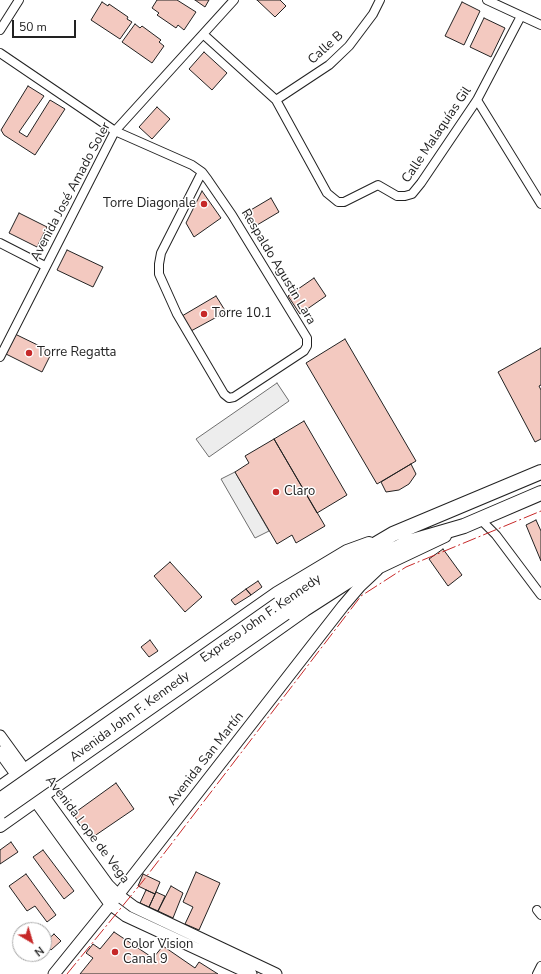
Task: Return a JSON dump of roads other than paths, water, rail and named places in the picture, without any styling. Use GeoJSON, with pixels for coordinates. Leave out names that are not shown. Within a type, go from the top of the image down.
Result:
{"type":"FeatureCollection","features":[{"type":"Feature","properties":{"kind":"highway","name":"Expreso John F. Kennedy"},"geometry":{"type":"LineString","coordinates":[[0,812],[282,609],[310,583],[393,534],[541,472]]}},
{"type":"Feature","properties":{"kind":"highway","name":"Expreso John F. Kennedy"},"geometry":{"type":"LineString","coordinates":[[0,800],[282,609],[343,575],[402,545],[464,526],[541,494]]}},
{"type":"Feature","properties":{"kind":"main road","name":"Avenida John F. Kennedy"},"geometry":{"type":"LineString","coordinates":[[0,826],[305,610],[350,581],[464,526]]}},
{"type":"Feature","properties":{"kind":"main road","name":"Avenida John F. Kennedy"},"geometry":{"type":"LineString","coordinates":[[0,787],[277,593],[347,551],[393,534]]}},
{"type":"Feature","properties":{"kind":"main road","name":"Avenida San Martín"},"geometry":{"type":"LineString","coordinates":[[54,974],[118,895],[343,606],[360,586],[384,564]]}},
{"type":"Feature","properties":{"kind":"main road"},"geometry":{"type":"LineString","coordinates":[[99,717],[97,724],[92,729],[54,756],[49,763],[51,770],[56,774],[63,774],[106,745],[118,742]]}},
{"type":"Feature","properties":{"kind":"main road","name":"Avenida Lope de Vega"},"geometry":{"type":"LineString","coordinates":[[0,736],[21,773],[40,799],[108,885],[118,895],[134,907],[275,974]]}},
{"type":"Feature","properties":{"kind":"main road","name":"Avenida Lope de Vega"},"geometry":{"type":"LineString","coordinates":[[0,752],[21,773]]}},
{"type":"Feature","properties":{"kind":"main road"},"geometry":{"type":"LineString","coordinates":[[0,794],[7,797],[10,805],[7,813],[0,818]]}},
{"type":"Feature","properties":{"kind":"main road","name":"Avenida Lope de Vega"},"geometry":{"type":"LineString","coordinates":[[40,799],[110,904],[126,916],[251,974]]}},
{"type":"Feature","properties":{"kind":"street"},"geometry":{"type":"LineString","coordinates":[[0,30],[19,0]]}},
{"type":"Feature","properties":{"kind":"street","name":"Avenida José Amado Soler"},"geometry":{"type":"LineString","coordinates":[[0,357],[115,131],[234,0]]}},
{"type":"Feature","properties":{"kind":"street","name":"Calle B"},"geometry":{"type":"LineString","coordinates":[[276,100],[329,65],[349,46],[373,14],[380,0]]}},
{"type":"Feature","properties":{"kind":"street"},"geometry":{"type":"LineString","coordinates":[[487,0],[541,25]]}},
{"type":"Feature","properties":{"kind":"street","name":"Calle Malaquías Gil"},"geometry":{"type":"LineString","coordinates":[[203,34],[276,100],[326,193],[338,202],[344,202],[378,185],[397,196],[412,194],[477,100],[521,16]]}},
{"type":"Feature","properties":{"kind":"street"},"geometry":{"type":"LineString","coordinates":[[0,53],[115,131],[192,165],[202,172]]}},
{"type":"Feature","properties":{"kind":"street"},"geometry":{"type":"LineString","coordinates":[[477,100],[541,204]]}},
{"type":"Feature","properties":{"kind":"street","name":"Respaldo Agustin Lara"},"geometry":{"type":"LineString","coordinates":[[202,172],[232,215],[307,338],[307,346],[304,351],[234,397],[229,398],[224,394],[177,314],[159,274],[161,253],[202,172]]}},
{"type":"Feature","properties":{"kind":"street"},"geometry":{"type":"LineString","coordinates":[[0,243],[45,266]]}},
{"type":"Feature","properties":{"kind":"street"},"geometry":{"type":"LineString","coordinates":[[480,519],[496,535],[541,595]]}},
{"type":"Feature","properties":{"kind":"street"},"geometry":{"type":"LineString","coordinates":[[537,974],[541,966]]}},
{"type":"Feature","properties":{"kind":"place","name":"Torre Diagonale"},"geometry":{"type":"Point","coordinates":[204,204]}},
{"type":"Feature","properties":{"kind":"place","name":"Torre 10.1"},"geometry":{"type":"Point","coordinates":[204,314]}},
{"type":"Feature","properties":{"kind":"place","name":"Torre Regatta"},"geometry":{"type":"Point","coordinates":[29,353]}},
{"type":"Feature","properties":{"kind":"place","name":"Claro"},"geometry":{"type":"Point","coordinates":[276,492]}},
{"type":"Feature","properties":{"kind":"place","name":"Color Vision Canal 9"},"geometry":{"type":"Point","coordinates":[115,952]}}]}
